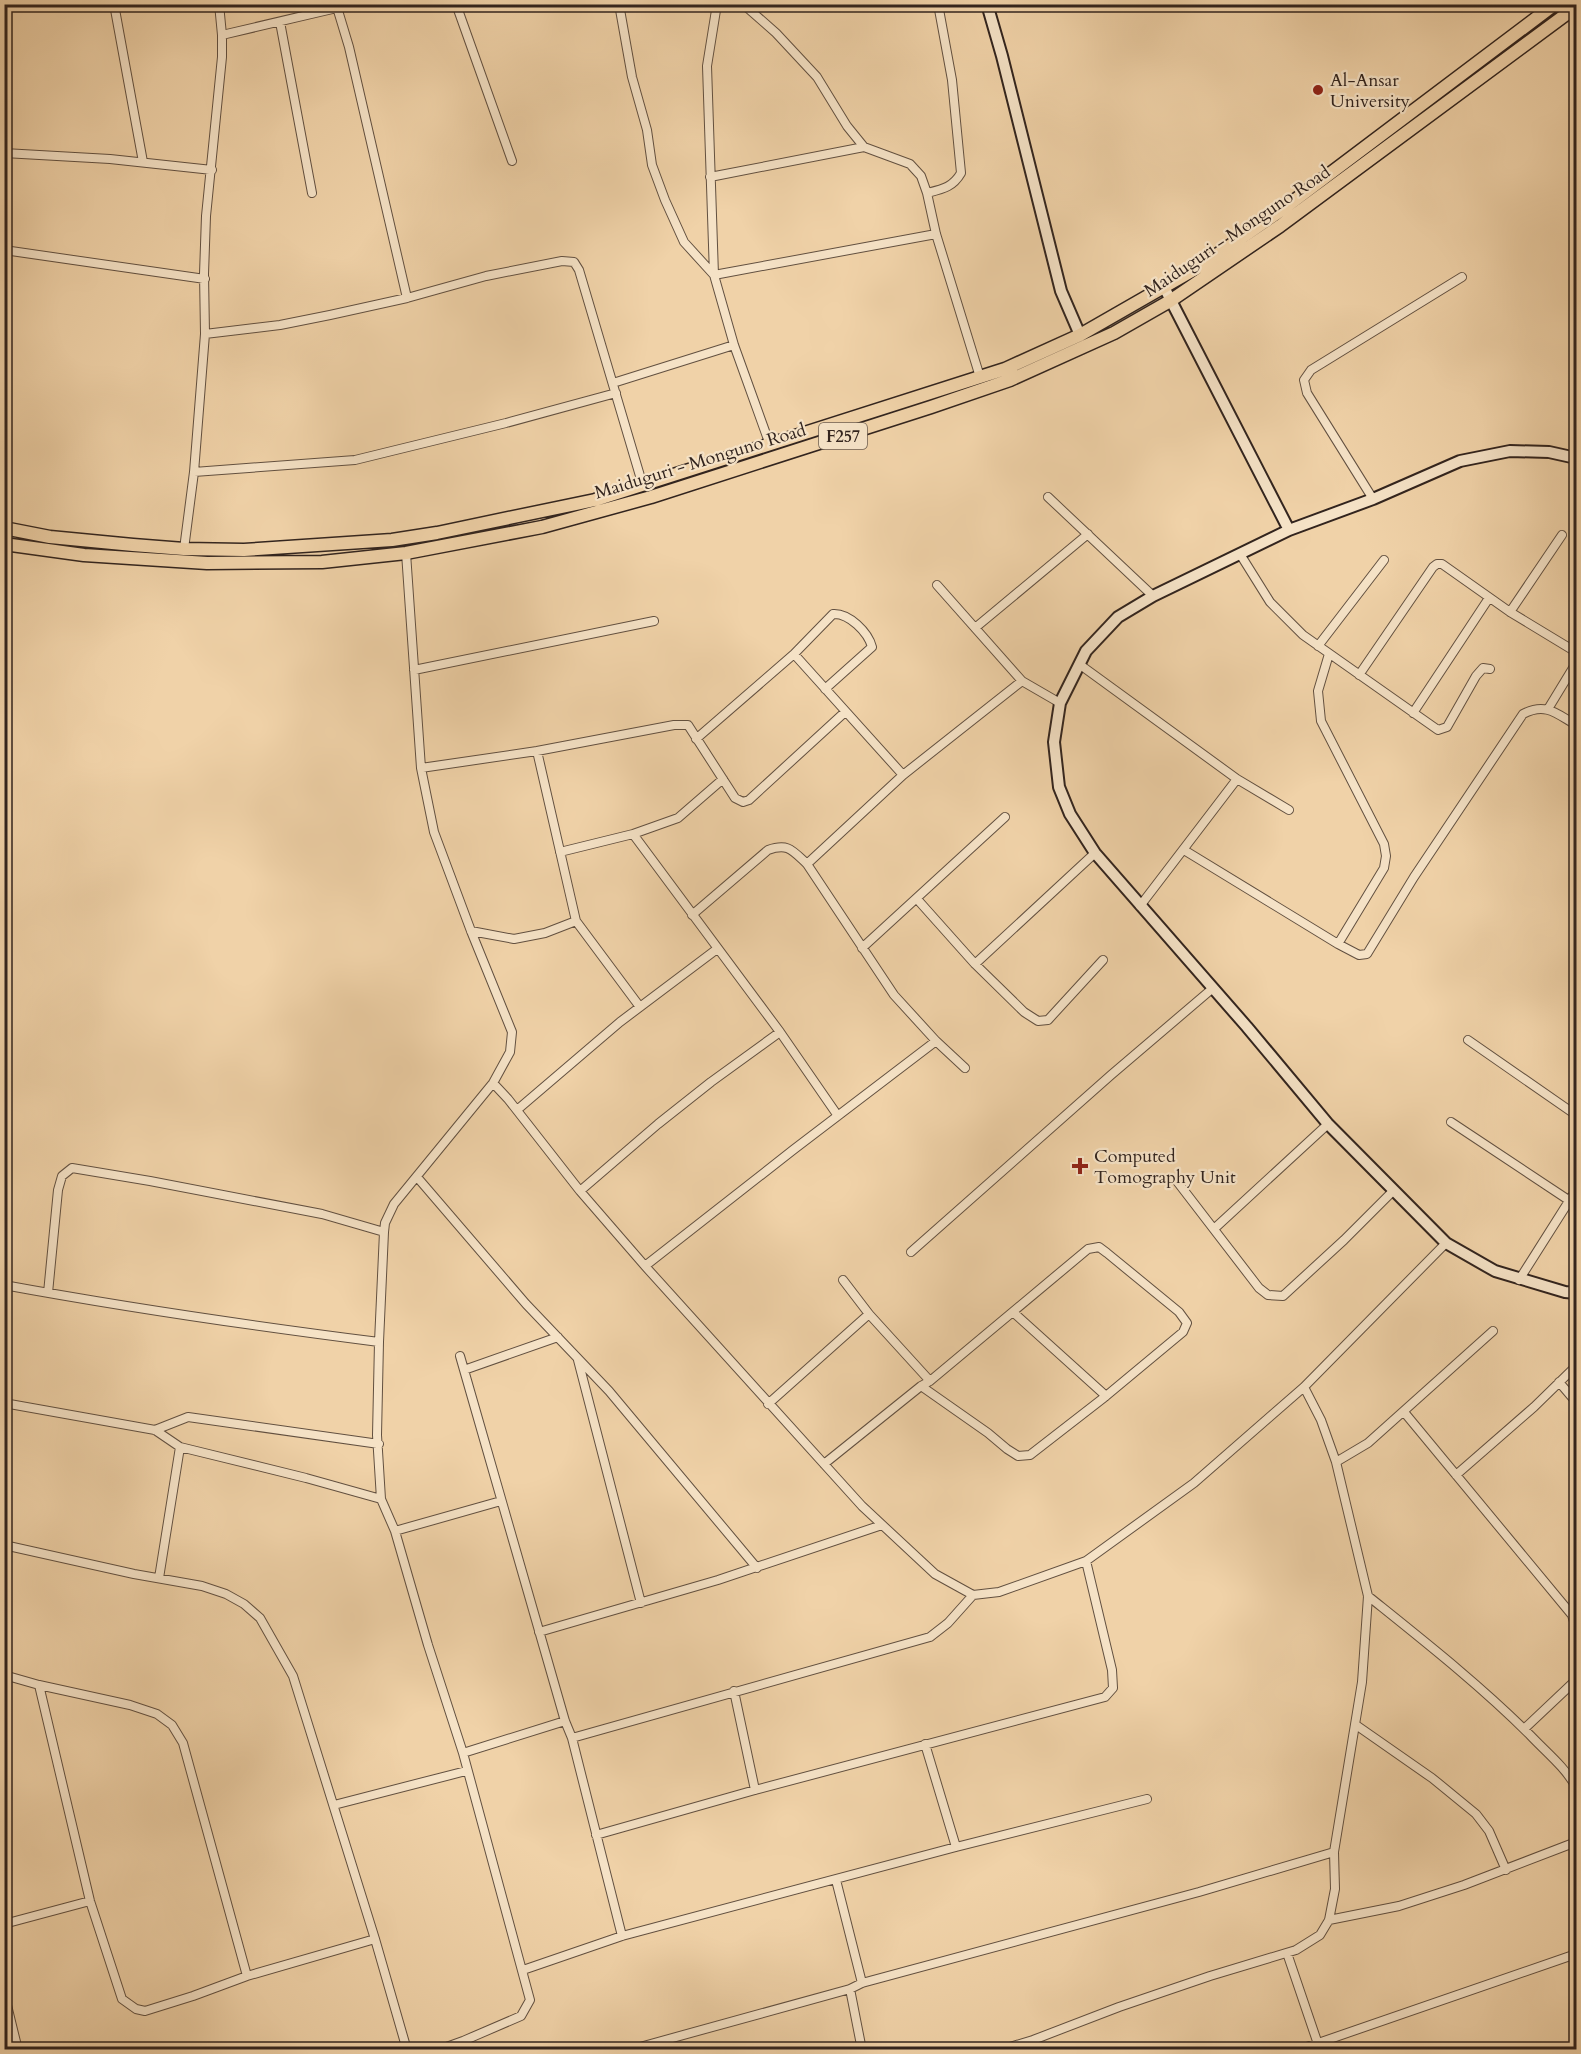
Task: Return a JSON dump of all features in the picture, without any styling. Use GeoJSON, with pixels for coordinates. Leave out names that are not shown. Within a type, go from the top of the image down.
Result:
{"type":"FeatureCollection","features":[{"type":"Feature","properties":{"kind":"main road","name":"Maiduguri - Monguno Road"},"geometry":{"type":"LineString","coordinates":[[4,526],[50,537],[184,549],[244,550],[392,540],[521,517],[595,500],[1005,369],[1080,335],[1202,265],[1283,209],[1555,4]]}},
{"type":"Feature","properties":{"kind":"main road","name":"Maiduguri - Monguno Road"},"geometry":{"type":"LineString","coordinates":[[4,544],[84,555],[207,563],[322,562],[406,553],[542,527],[640,500],[931,407],[1010,380],[1114,333],[1170,301],[1280,226],[1576,7]]}},
{"type":"Feature","properties":{"kind":"street"},"geometry":{"type":"LineString","coordinates":[[114,4],[142,162]]}},
{"type":"Feature","properties":{"kind":"street"},"geometry":{"type":"LineString","coordinates":[[184,549],[194,472],[205,334],[206,216],[222,57],[219,4]]}},
{"type":"Feature","properties":{"kind":"street"},"geometry":{"type":"LineString","coordinates":[[222,35],[354,4]]}},
{"type":"Feature","properties":{"kind":"street"},"geometry":{"type":"LineString","coordinates":[[456,4],[512,161]]}},
{"type":"Feature","properties":{"kind":"street"},"geometry":{"type":"LineString","coordinates":[[619,4],[632,77],[646,130],[652,165],[684,242],[714,276]]}},
{"type":"Feature","properties":{"kind":"street"},"geometry":{"type":"LineString","coordinates":[[717,4],[707,66],[714,276],[734,345],[770,445]]}},
{"type":"Feature","properties":{"kind":"street"},"geometry":{"type":"LineString","coordinates":[[743,4],[776,33],[817,77],[847,126],[864,147],[910,164],[921,176],[936,234],[980,376]]}},
{"type":"Feature","properties":{"kind":"street"},"geometry":{"type":"LineString","coordinates":[[927,193],[946,188],[956,182],[961,173],[952,80],[938,4]]}},
{"type":"Feature","properties":{"kind":"street"},"geometry":{"type":"LineString","coordinates":[[987,4],[1061,291],[1080,335]]}},
{"type":"Feature","properties":{"kind":"street"},"geometry":{"type":"LineString","coordinates":[[337,7],[349,47],[407,298]]}},
{"type":"Feature","properties":{"kind":"street"},"geometry":{"type":"LineString","coordinates":[[279,22],[312,192]]}},
{"type":"Feature","properties":{"kind":"street"},"geometry":{"type":"LineString","coordinates":[[710,177],[864,147]]}},
{"type":"Feature","properties":{"kind":"street"},"geometry":{"type":"LineString","coordinates":[[4,153],[142,162],[212,170]]}},
{"type":"Feature","properties":{"kind":"street"},"geometry":{"type":"LineString","coordinates":[[714,276],[936,234]]}},
{"type":"Feature","properties":{"kind":"street"},"geometry":{"type":"LineString","coordinates":[[4,250],[205,279]]}},
{"type":"Feature","properties":{"kind":"street"},"geometry":{"type":"LineString","coordinates":[[205,334],[280,325],[407,298],[486,276],[562,261],[574,262],[579,270],[614,383],[643,486]]}},
{"type":"Feature","properties":{"kind":"street"},"geometry":{"type":"LineString","coordinates":[[1374,499],[1307,393],[1304,380],[1311,370],[1462,277]]}},
{"type":"Feature","properties":{"kind":"street"},"geometry":{"type":"LineString","coordinates":[[1164,287],[1289,530]]}},
{"type":"Feature","properties":{"kind":"street"},"geometry":{"type":"LineString","coordinates":[[614,383],[734,345]]}},
{"type":"Feature","properties":{"kind":"street"},"geometry":{"type":"LineString","coordinates":[[194,472],[355,460],[616,393]]}},
{"type":"Feature","properties":{"kind":"street"},"geometry":{"type":"LineString","coordinates":[[1576,458],[1549,452],[1510,451],[1460,461],[1374,499],[1289,530],[1153,596],[1118,617],[1086,651],[1060,703],[1054,742],[1059,787],[1070,814],[1095,853],[1328,1124],[1446,1243],[1495,1271],[1519,1280],[1576,1293]]}},
{"type":"Feature","properties":{"kind":"street"},"geometry":{"type":"LineString","coordinates":[[4,486],[7,489],[7,497],[4,526]]}},
{"type":"Feature","properties":{"kind":"street"},"geometry":{"type":"LineString","coordinates":[[1048,497],[1153,596]]}},
{"type":"Feature","properties":{"kind":"street"},"geometry":{"type":"LineString","coordinates":[[975,628],[1088,534]]}},
{"type":"Feature","properties":{"kind":"street"},"geometry":{"type":"LineString","coordinates":[[1510,612],[1562,534]]}},
{"type":"Feature","properties":{"kind":"street"},"geometry":{"type":"LineString","coordinates":[[406,553],[421,768],[434,832],[512,1032],[510,1052],[493,1083],[394,1204],[385,1223],[384,1232],[379,1342],[381,1499],[395,1531],[463,1753],[466,1771],[530,2000],[522,2016],[465,2045],[438,2049]]}},
{"type":"Feature","properties":{"kind":"street"},"geometry":{"type":"LineString","coordinates":[[1240,554],[1270,603],[1303,635],[1438,730],[1447,727],[1476,676],[1483,668],[1490,669]]}},
{"type":"Feature","properties":{"kind":"street"},"geometry":{"type":"LineString","coordinates":[[1318,646],[1384,560]]}},
{"type":"Feature","properties":{"kind":"street"},"geometry":{"type":"LineString","coordinates":[[1359,675],[1437,564],[1442,564],[1510,612],[1576,652]]}},
{"type":"Feature","properties":{"kind":"street"},"geometry":{"type":"LineString","coordinates":[[937,585],[1022,681],[1060,703]]}},
{"type":"Feature","properties":{"kind":"street"},"geometry":{"type":"LineString","coordinates":[[1413,712],[1489,598]]}},
{"type":"Feature","properties":{"kind":"street"},"geometry":{"type":"LineString","coordinates":[[696,739],[794,654],[833,614],[841,614],[851,620],[870,639],[872,647],[825,689]]}},
{"type":"Feature","properties":{"kind":"street"},"geometry":{"type":"LineString","coordinates":[[414,670],[654,621]]}},
{"type":"Feature","properties":{"kind":"street"},"geometry":{"type":"LineString","coordinates":[[794,654],[903,775]]}},
{"type":"Feature","properties":{"kind":"street"},"geometry":{"type":"LineString","coordinates":[[1329,654],[1318,692],[1321,721],[1383,844],[1386,856],[1384,868],[1338,944]]}},
{"type":"Feature","properties":{"kind":"street"},"geometry":{"type":"LineString","coordinates":[[1548,708],[1576,663]]}},
{"type":"Feature","properties":{"kind":"street"},"geometry":{"type":"LineString","coordinates":[[1078,664],[1237,779],[1289,810]]}},
{"type":"Feature","properties":{"kind":"street"},"geometry":{"type":"LineString","coordinates":[[807,864],[903,775],[1022,681]]}},
{"type":"Feature","properties":{"kind":"street"},"geometry":{"type":"LineString","coordinates":[[1184,850],[1338,944],[1359,955],[1367,954],[1414,877],[1523,714],[1532,709],[1548,708],[1576,725]]}},
{"type":"Feature","properties":{"kind":"street"},"geometry":{"type":"LineString","coordinates":[[421,768],[537,751],[674,725],[688,725],[735,798],[743,802],[749,800],[845,712]]}},
{"type":"Feature","properties":{"kind":"street"},"geometry":{"type":"LineString","coordinates":[[537,751],[576,921],[640,1007]]}},
{"type":"Feature","properties":{"kind":"street"},"geometry":{"type":"LineString","coordinates":[[1140,906],[1237,779]]}},
{"type":"Feature","properties":{"kind":"street"},"geometry":{"type":"LineString","coordinates":[[560,852],[633,834],[678,818],[723,780]]}},
{"type":"Feature","properties":{"kind":"street"},"geometry":{"type":"LineString","coordinates":[[862,948],[1005,817]]}},
{"type":"Feature","properties":{"kind":"street"},"geometry":{"type":"LineString","coordinates":[[633,834],[780,1032],[838,1116]]}},
{"type":"Feature","properties":{"kind":"street"},"geometry":{"type":"LineString","coordinates":[[692,915],[768,850],[780,846],[791,849],[807,864],[894,995],[936,1041],[965,1068]]}},
{"type":"Feature","properties":{"kind":"street"},"geometry":{"type":"LineString","coordinates":[[975,964],[1095,853]]}},
{"type":"Feature","properties":{"kind":"street"},"geometry":{"type":"LineString","coordinates":[[916,899],[975,964],[1024,1012],[1038,1021],[1048,1020],[1103,960]]}},
{"type":"Feature","properties":{"kind":"street"},"geometry":{"type":"LineString","coordinates":[[471,931],[514,939],[545,933],[576,921]]}},
{"type":"Feature","properties":{"kind":"street"},"geometry":{"type":"LineString","coordinates":[[517,1110],[640,1007],[717,949]]}},
{"type":"Feature","properties":{"kind":"street"},"geometry":{"type":"LineString","coordinates":[[911,1252],[1213,988]]}},
{"type":"Feature","properties":{"kind":"street"},"geometry":{"type":"LineString","coordinates":[[580,1191],[658,1124],[780,1032]]}},
{"type":"Feature","properties":{"kind":"street"},"geometry":{"type":"LineString","coordinates":[[1468,1040],[1576,1115]]}},
{"type":"Feature","properties":{"kind":"street"},"geometry":{"type":"LineString","coordinates":[[645,1266],[936,1041]]}},
{"type":"Feature","properties":{"kind":"street"},"geometry":{"type":"LineString","coordinates":[[493,1083],[580,1191],[645,1266],[862,1506],[935,1574],[973,1595],[999,1592],[1086,1561],[1194,1483],[1304,1387],[1446,1243]]}},
{"type":"Feature","properties":{"kind":"street"},"geometry":{"type":"LineString","coordinates":[[1451,1122],[1570,1201]]}},
{"type":"Feature","properties":{"kind":"street"},"geometry":{"type":"LineString","coordinates":[[1215,1228],[1328,1124]]}},
{"type":"Feature","properties":{"kind":"street"},"geometry":{"type":"LineString","coordinates":[[48,1293],[58,1190],[62,1176],[72,1168],[322,1214],[384,1232]]}},
{"type":"Feature","properties":{"kind":"street"},"geometry":{"type":"LineString","coordinates":[[417,1177],[526,1304],[609,1391],[757,1568]]}},
{"type":"Feature","properties":{"kind":"street"},"geometry":{"type":"LineString","coordinates":[[1176,1180],[1260,1288],[1269,1295],[1283,1296],[1393,1191]]}},
{"type":"Feature","properties":{"kind":"street"},"geometry":{"type":"LineString","coordinates":[[1519,1280],[1576,1190]]}},
{"type":"Feature","properties":{"kind":"street"},"geometry":{"type":"LineString","coordinates":[[824,1464],[921,1386],[930,1382],[1088,1249],[1099,1247],[1179,1312],[1187,1323],[1183,1332],[1030,1455],[1018,1456],[921,1386]]}},
{"type":"Feature","properties":{"kind":"street"},"geometry":{"type":"LineString","coordinates":[[843,1280],[869,1314],[930,1382]]}},
{"type":"Feature","properties":{"kind":"street"},"geometry":{"type":"LineString","coordinates":[[4,1285],[240,1324],[379,1342]]}},
{"type":"Feature","properties":{"kind":"street"},"geometry":{"type":"LineString","coordinates":[[1014,1312],[1106,1396]]}},
{"type":"Feature","properties":{"kind":"street"},"geometry":{"type":"LineString","coordinates":[[768,1404],[869,1314]]}},
{"type":"Feature","properties":{"kind":"street"},"geometry":{"type":"LineString","coordinates":[[1336,1462],[1368,1443],[1494,1331]]}},
{"type":"Feature","properties":{"kind":"street"},"geometry":{"type":"LineString","coordinates":[[464,1370],[558,1337]]}},
{"type":"Feature","properties":{"kind":"street"},"geometry":{"type":"LineString","coordinates":[[460,1356],[565,1721],[572,1738],[622,1936]]}},
{"type":"Feature","properties":{"kind":"street"},"geometry":{"type":"LineString","coordinates":[[578,1358],[641,1603]]}},
{"type":"Feature","properties":{"kind":"street"},"geometry":{"type":"LineString","coordinates":[[1456,1475],[1534,1407],[1576,1366]]}},
{"type":"Feature","properties":{"kind":"street"},"geometry":{"type":"LineString","coordinates":[[1559,1382],[1576,1402]]}},
{"type":"Feature","properties":{"kind":"street"},"geometry":{"type":"LineString","coordinates":[[1000,2049],[1033,2040],[1119,2007],[1199,1980],[1287,1953],[1308,1944],[1320,1935],[1329,1920],[1335,1889],[1334,1852],[1362,1682],[1368,1596],[1336,1462],[1321,1420],[1304,1387]]}},
{"type":"Feature","properties":{"kind":"street"},"geometry":{"type":"LineString","coordinates":[[4,1403],[155,1430],[180,1447],[381,1499]]}},
{"type":"Feature","properties":{"kind":"street"},"geometry":{"type":"LineString","coordinates":[[1404,1412],[1572,1614],[1576,1628]]}},
{"type":"Feature","properties":{"kind":"street"},"geometry":{"type":"LineString","coordinates":[[155,1430],[188,1416],[379,1444]]}},
{"type":"Feature","properties":{"kind":"street"},"geometry":{"type":"LineString","coordinates":[[159,1578],[180,1447]]}},
{"type":"Feature","properties":{"kind":"street"},"geometry":{"type":"LineString","coordinates":[[395,1531],[501,1501]]}},
{"type":"Feature","properties":{"kind":"street"},"geometry":{"type":"LineString","coordinates":[[539,1632],[757,1568],[882,1526]]}},
{"type":"Feature","properties":{"kind":"street"},"geometry":{"type":"LineString","coordinates":[[4,1545],[202,1586],[226,1594],[244,1604],[260,1618],[293,1676],[407,2049]]}},
{"type":"Feature","properties":{"kind":"street"},"geometry":{"type":"LineString","coordinates":[[596,1835],[755,1790],[1105,1697],[1113,1688],[1112,1670],[1086,1561]]}},
{"type":"Feature","properties":{"kind":"street"},"geometry":{"type":"LineString","coordinates":[[572,1738],[930,1637],[948,1623],[973,1595]]}},
{"type":"Feature","properties":{"kind":"street"},"geometry":{"type":"LineString","coordinates":[[1368,1596],[1440,1654],[1524,1729],[1569,1774],[1576,1787]]}},
{"type":"Feature","properties":{"kind":"street"},"geometry":{"type":"LineString","coordinates":[[4,1675],[129,1705],[157,1714],[172,1725],[183,1743],[247,1976]]}},
{"type":"Feature","properties":{"kind":"street"},"geometry":{"type":"LineString","coordinates":[[1524,1729],[1576,1680]]}},
{"type":"Feature","properties":{"kind":"street"},"geometry":{"type":"LineString","coordinates":[[39,1685],[90,1901],[122,2000],[136,2009],[145,2011],[247,1976],[375,1939]]}},
{"type":"Feature","properties":{"kind":"street"},"geometry":{"type":"LineString","coordinates":[[734,1691],[755,1790]]}},
{"type":"Feature","properties":{"kind":"street"},"geometry":{"type":"LineString","coordinates":[[463,1753],[565,1721]]}},
{"type":"Feature","properties":{"kind":"street"},"geometry":{"type":"LineString","coordinates":[[1356,1725],[1431,1778],[1476,1814],[1489,1831],[1506,1870]]}},
{"type":"Feature","properties":{"kind":"street"},"geometry":{"type":"LineString","coordinates":[[925,1744],[956,1847]]}},
{"type":"Feature","properties":{"kind":"street"},"geometry":{"type":"LineString","coordinates":[[334,1805],[466,1771]]}},
{"type":"Feature","properties":{"kind":"street"},"geometry":{"type":"LineString","coordinates":[[523,1970],[622,1936],[1146,1799]]}},
{"type":"Feature","properties":{"kind":"street"},"geometry":{"type":"LineString","coordinates":[[1329,1920],[1400,1906],[1506,1870],[1576,1842]]}},
{"type":"Feature","properties":{"kind":"street"},"geometry":{"type":"LineString","coordinates":[[629,2049],[1199,1892],[1334,1852]]}},
{"type":"Feature","properties":{"kind":"street"},"geometry":{"type":"LineString","coordinates":[[836,1880],[862,1983]]}},
{"type":"Feature","properties":{"kind":"street"},"geometry":{"type":"LineString","coordinates":[[4,1924],[90,1901]]}},
{"type":"Feature","properties":{"kind":"street"},"geometry":{"type":"LineString","coordinates":[[1287,1953],[1319,2046]]}},
{"type":"Feature","properties":{"kind":"street"},"geometry":{"type":"LineString","coordinates":[[1298,2049],[1319,2046],[1576,1954]]}},
{"type":"Feature","properties":{"kind":"street"},"geometry":{"type":"LineString","coordinates":[[850,1989],[862,2049]]}},
{"type":"Feature","properties":{"kind":"street"},"geometry":{"type":"LineString","coordinates":[[4,1993],[18,2049]]}},
{"type":"Feature","properties":{"kind":"place","name":"Al-Ansar University"},"geometry":{"type":"Point","coordinates":[1318,90]}},
{"type":"Feature","properties":{"kind":"place","name":"Computed Tomography Unit"},"geometry":{"type":"Point","coordinates":[1080,1166]}}]}
